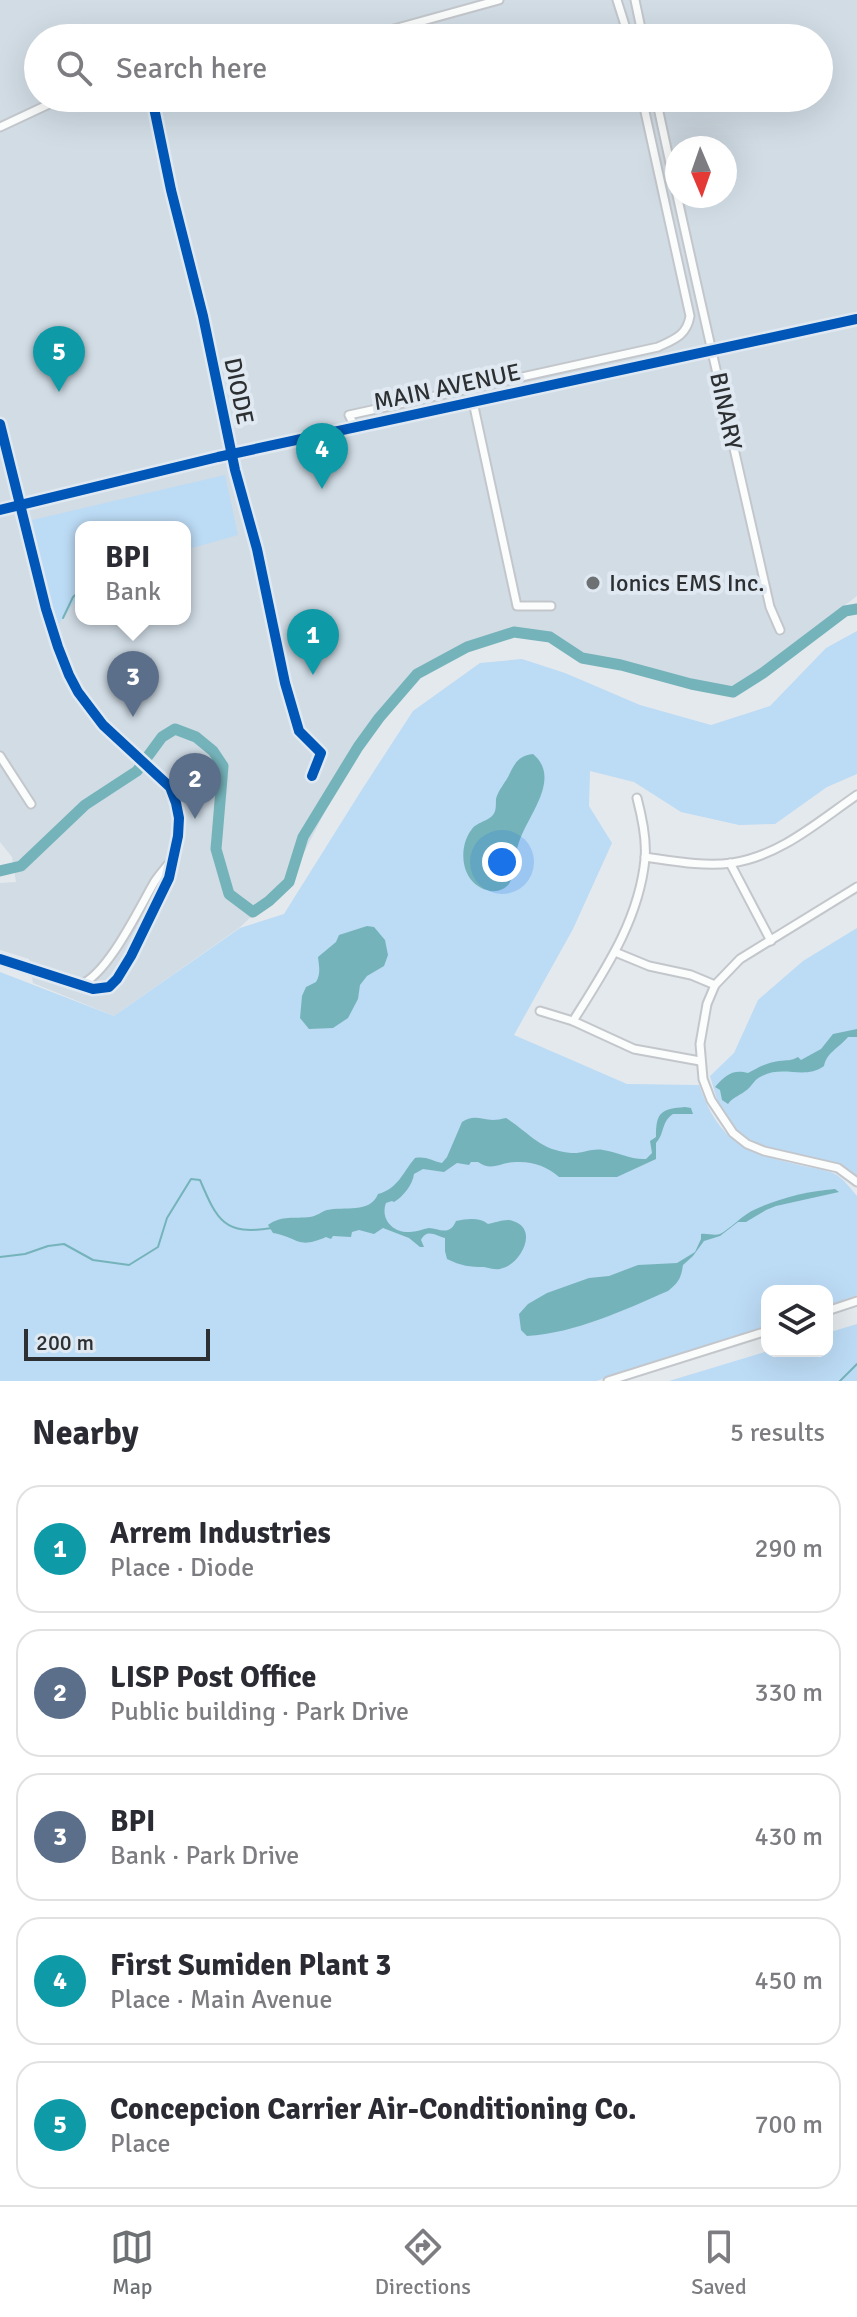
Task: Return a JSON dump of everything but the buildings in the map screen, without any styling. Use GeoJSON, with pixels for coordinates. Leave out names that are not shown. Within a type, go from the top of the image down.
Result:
{"type":"FeatureCollection","features":[{"type":"Feature","properties":{"kind":"street"},"geometry":{"type":"LineString","coordinates":[[412,24],[499,0]]}},
{"type":"Feature","properties":{"kind":"street"},"geometry":{"type":"LineString","coordinates":[[617,0],[625,24]]}},
{"type":"Feature","properties":{"kind":"street"},"geometry":{"type":"LineString","coordinates":[[635,0],[640,24]]}},
{"type":"Feature","properties":{"kind":"street"},"geometry":{"type":"LineString","coordinates":[[0,127],[32,112]]}},
{"type":"Feature","properties":{"kind":"street","name":"DIODE"},"geometry":{"type":"LineString","coordinates":[[155,112],[232,454],[257,549],[285,683],[299,731],[321,753],[312,776]]}},
{"type":"Feature","properties":{"kind":"street"},"geometry":{"type":"LineString","coordinates":[[355,427],[349,415],[658,347],[681,337],[688,327],[690,316],[645,112]]}},
{"type":"Feature","properties":{"kind":"street","name":"BINARY"},"geometry":{"type":"LineString","coordinates":[[659,112],[770,607],[780,630]]}},
{"type":"Feature","properties":{"kind":"street","name":"MAIN AVENUE"},"geometry":{"type":"LineString","coordinates":[[0,510],[232,454],[857,319]]}},
{"type":"Feature","properties":{"kind":"street"},"geometry":{"type":"LineString","coordinates":[[473,402],[517,606],[551,606]]}},
{"type":"Feature","properties":{"kind":"street"},"geometry":{"type":"LineString","coordinates":[[0,424],[46,609],[69,675],[103,725],[160,777],[173,794],[179,818],[169,878],[162,896],[117,979],[109,987],[93,989],[78,986],[0,959]]}},
{"type":"Feature","properties":{"kind":"street"},"geometry":{"type":"LineString","coordinates":[[0,756],[31,804]]}},
{"type":"Feature","properties":{"kind":"street"},"geometry":{"type":"LineString","coordinates":[[645,857],[730,863],[754,858],[781,847],[857,795]]}},
{"type":"Feature","properties":{"kind":"street"},"geometry":{"type":"LineString","coordinates":[[573,1021],[615,952],[636,906],[645,857],[643,824],[637,798]]}},
{"type":"Feature","properties":{"kind":"street"},"geometry":{"type":"LineString","coordinates":[[78,986],[95,975],[116,947],[156,879],[173,859]]}},
{"type":"Feature","properties":{"kind":"street"},"geometry":{"type":"LineString","coordinates":[[730,863],[771,941]]}},
{"type":"Feature","properties":{"kind":"street"},"geometry":{"type":"LineString","coordinates":[[857,887],[740,959],[715,985],[707,1004],[700,1044],[703,1079],[711,1100],[723,1120],[740,1138],[764,1151],[838,1168],[857,1182]]}},
{"type":"Feature","properties":{"kind":"street"},"geometry":{"type":"LineString","coordinates":[[116,947],[127,961]]}},
{"type":"Feature","properties":{"kind":"street"},"geometry":{"type":"LineString","coordinates":[[615,952],[649,966],[691,975],[715,985]]}},
{"type":"Feature","properties":{"kind":"street"},"geometry":{"type":"LineString","coordinates":[[95,975],[102,977],[109,987]]}},
{"type":"Feature","properties":{"kind":"street"},"geometry":{"type":"LineString","coordinates":[[540,1011],[573,1021],[634,1049],[700,1061]]}},
{"type":"Feature","properties":{"kind":"street"},"geometry":{"type":"LineString","coordinates":[[833,1309],[857,1301]]}},
{"type":"Feature","properties":{"kind":"street"},"geometry":{"type":"LineString","coordinates":[[608,1381],[761,1333]]}},
{"type":"Feature","properties":{"kind":"shaded area"},"geometry":{"type":"Polygon","coordinates":[[[0,0],[857,0],[857,596],[733,692],[582,658],[550,637],[514,632],[467,647],[417,674],[358,747],[289,882],[239,928],[114,1016],[33,983],[29,959],[0,950],[0,883],[16,882],[12,857],[0,842],[0,0]]]}},
{"type":"Feature","properties":{"kind":"shaded area"},"geometry":{"type":"Polygon","coordinates":[[[225,475],[238,535],[191,548],[191,521],[75,521],[75,601],[57,626],[28,521],[225,475]]]}},
{"type":"Feature","properties":{"kind":"shaded area"},"geometry":{"type":"Polygon","coordinates":[[[857,631],[857,774],[827,787],[775,824],[739,825],[681,812],[634,782],[590,771],[589,806],[612,843],[573,929],[514,1035],[627,1084],[699,1085],[715,1119],[748,1149],[838,1176],[857,1196],[857,1295],[833,1304],[833,1285],[761,1285],[761,1330],[596,1381],[0,1381],[0,972],[114,1016],[240,928],[284,914],[413,711],[480,663],[522,659],[565,673],[640,705],[711,725],[770,706],[826,648],[857,631]]]}},
{"type":"Feature","properties":{"kind":"shaded area"},"geometry":{"type":"Polygon","coordinates":[[[533,754],[544,774],[540,797],[519,842],[509,884],[499,890],[487,890],[478,886],[467,873],[463,855],[467,837],[475,826],[493,814],[498,793],[517,762],[533,754]]]}},
{"type":"Feature","properties":{"kind":"shaded area"},"geometry":{"type":"Polygon","coordinates":[[[367,926],[374,927],[385,940],[388,955],[384,966],[367,976],[360,985],[358,999],[348,1018],[333,1028],[309,1029],[300,1018],[302,996],[306,987],[318,979],[318,957],[336,942],[339,935],[367,926]]]}},
{"type":"Feature","properties":{"kind":"shaded area"},"geometry":{"type":"Polygon","coordinates":[[[857,928],[857,1176],[839,1165],[771,1149],[741,1134],[725,1117],[710,1076],[734,1053],[758,1000],[803,961],[857,928]]]}},
{"type":"Feature","properties":{"kind":"shaded area"},"geometry":{"type":"Polygon","coordinates":[[[857,1029],[857,1037],[848,1037],[817,1070],[762,1076],[728,1104],[715,1087],[733,1073],[748,1073],[771,1063],[798,1057],[801,1060],[821,1049],[833,1034],[857,1029]]]}},
{"type":"Feature","properties":{"kind":"shaded area"},"geometry":{"type":"Polygon","coordinates":[[[691,1108],[693,1114],[673,1114],[669,1117],[656,1143],[656,1159],[617,1177],[559,1177],[544,1167],[528,1162],[492,1166],[478,1162],[469,1165],[457,1163],[444,1172],[423,1169],[414,1174],[404,1194],[394,1202],[386,1203],[385,1214],[389,1224],[404,1232],[429,1228],[446,1230],[456,1221],[469,1219],[488,1224],[510,1220],[521,1225],[526,1238],[521,1253],[510,1265],[500,1269],[466,1266],[447,1259],[445,1238],[432,1234],[423,1236],[424,1247],[383,1228],[374,1234],[359,1230],[352,1232],[351,1237],[333,1236],[331,1239],[326,1237],[303,1243],[273,1233],[268,1225],[283,1219],[310,1217],[327,1210],[369,1204],[378,1194],[395,1184],[415,1158],[442,1163],[462,1122],[470,1118],[506,1118],[551,1149],[575,1153],[609,1151],[646,1159],[652,1153],[650,1141],[656,1137],[657,1122],[662,1113],[691,1108]]]}},
{"type":"Feature","properties":{"kind":"shaded area"},"geometry":{"type":"Polygon","coordinates":[[[835,1189],[839,1192],[776,1206],[746,1222],[738,1222],[720,1236],[704,1241],[693,1256],[683,1265],[679,1280],[668,1291],[599,1320],[564,1330],[527,1336],[521,1330],[519,1314],[528,1304],[547,1293],[638,1265],[677,1263],[695,1252],[701,1234],[720,1234],[751,1211],[775,1202],[804,1193],[835,1189]]]}},
{"type":"Feature","properties":{"kind":"shaded area"},"geometry":{"type":"Polygon","coordinates":[[[857,1324],[857,1381],[669,1381],[761,1353],[761,1357],[833,1357],[833,1331],[857,1324]]]}},
{"type":"Feature","properties":{"kind":"waterway"},"geometry":{"type":"LineString","coordinates":[[63,618],[75,595]]}},
{"type":"Feature","properties":{"kind":"waterway"},"geometry":{"type":"LineString","coordinates":[[0,871],[21,866],[85,805],[137,771],[162,737],[175,729],[196,737],[213,751],[223,766],[216,849],[229,894],[253,912],[289,882],[303,837],[379,718],[417,674],[467,647],[514,632],[550,637],[582,658],[733,692],[845,611],[857,609]]}},
{"type":"Feature","properties":{"kind":"waterway"},"geometry":{"type":"LineString","coordinates":[[0,1257],[64,1244],[93,1260],[129,1265],[158,1247],[167,1218],[191,1179],[200,1180],[212,1206],[224,1222],[243,1230],[272,1228]]}},
{"type":"Feature","properties":{"kind":"waterway"},"geometry":{"type":"LineString","coordinates":[[840,1381],[857,1364]]}},
{"type":"Feature","properties":{"kind":"cycle path"},"geometry":{"type":"LineString","coordinates":[[155,112],[203,316],[235,470],[257,549],[285,683],[299,731],[321,753],[312,776]]}},
{"type":"Feature","properties":{"kind":"cycle path"},"geometry":{"type":"LineString","coordinates":[[0,510],[218,457],[857,319]]}},
{"type":"Feature","properties":{"kind":"cycle path"},"geometry":{"type":"LineString","coordinates":[[0,424],[46,609],[69,675],[103,725],[170,787],[179,818],[169,878],[131,956],[109,987],[93,989],[0,959]]}},
{"type":"Feature","properties":{"kind":"place","name":"Concepcion Carrier Air-Conditioning Co."},"geometry":{"type":"Point","coordinates":[59,392]}},
{"type":"Feature","properties":{"kind":"place","name":"First Sumiden Plant 3"},"geometry":{"type":"Point","coordinates":[322,489]}},
{"type":"Feature","properties":{"kind":"place","name":"Ionics EMS Inc."},"geometry":{"type":"Point","coordinates":[593,583]}},
{"type":"Feature","properties":{"kind":"place","name":"Arrem Industries"},"geometry":{"type":"Point","coordinates":[313,675]}},
{"type":"Feature","properties":{"kind":"place","name":"BPI"},"geometry":{"type":"Point","coordinates":[133,717]}},
{"type":"Feature","properties":{"kind":"place","name":"LISP Post Office"},"geometry":{"type":"Point","coordinates":[195,819]}}]}
